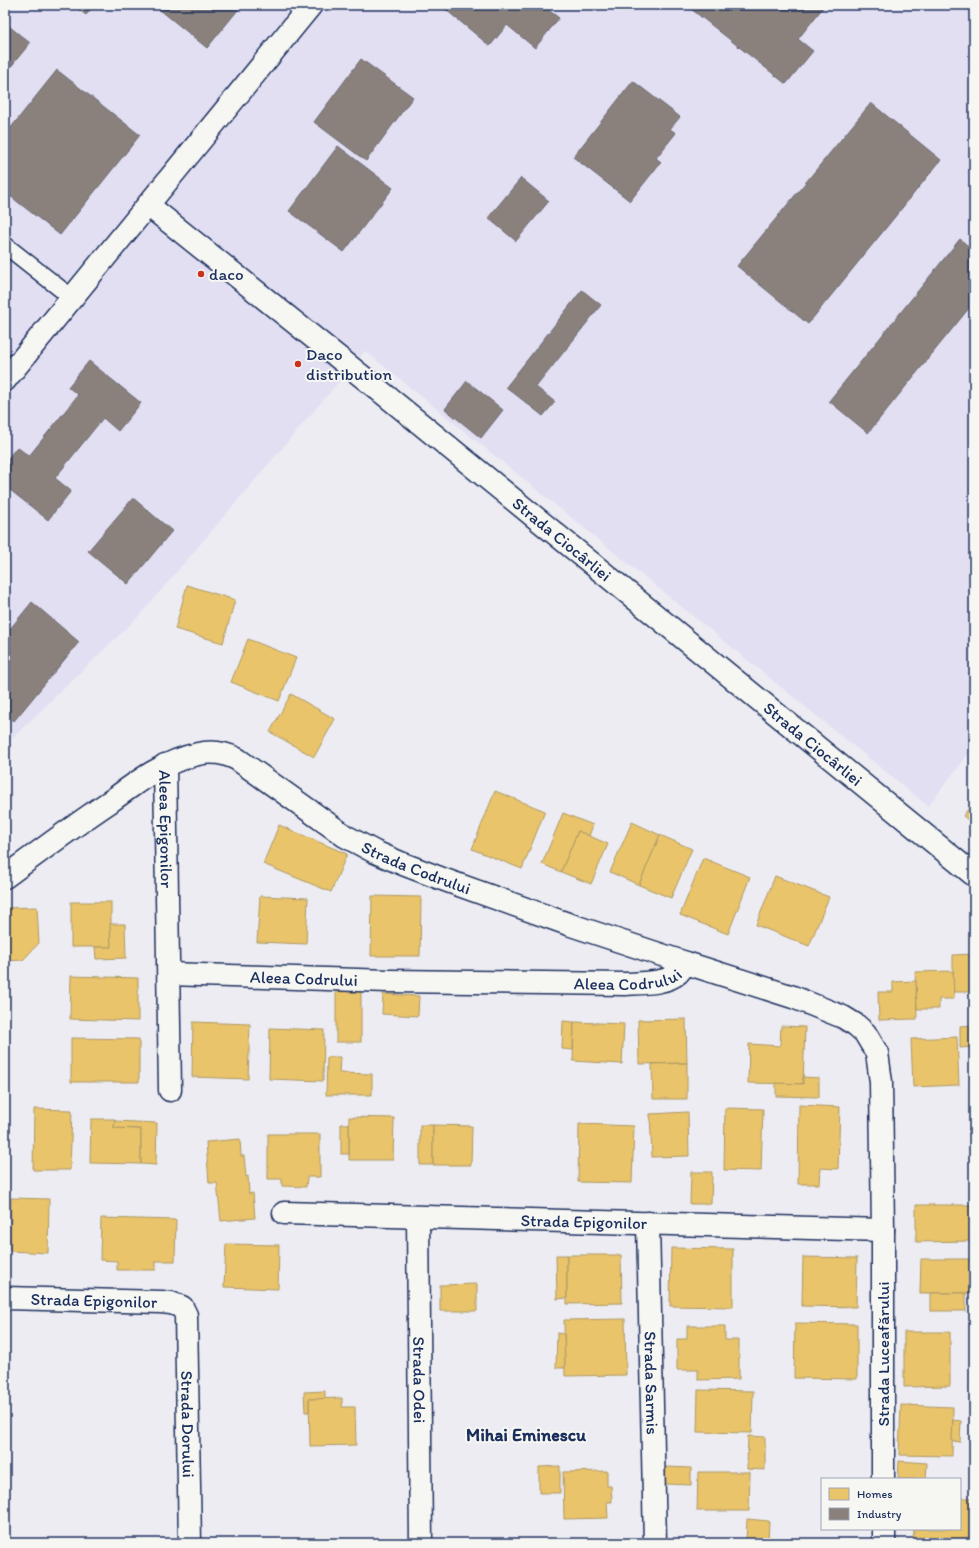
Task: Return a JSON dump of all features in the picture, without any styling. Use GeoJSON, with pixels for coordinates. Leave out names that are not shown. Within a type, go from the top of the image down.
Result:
{"type":"FeatureCollection","features":[{"type":"Feature","properties":{"kind":"street"},"geometry":{"type":"LineString","coordinates":[[5,380],[311,5]]}},
{"type":"Feature","properties":{"kind":"street","name":"Strada Ciocârliei"},"geometry":{"type":"LineString","coordinates":[[148,205],[392,400],[974,875]]}},
{"type":"Feature","properties":{"kind":"street","name":"Strada Codrului"},"geometry":{"type":"LineString","coordinates":[[165,765],[200,753],[228,754],[345,836],[382,855],[445,880],[568,924],[686,962]]}},
{"type":"Feature","properties":{"kind":"street","name":"Aleea Epigonilor"},"geometry":{"type":"LineString","coordinates":[[5,877],[84,819],[165,765],[170,1090]]}},
{"type":"Feature","properties":{"kind":"street","name":"Aleea Codrului"},"geometry":{"type":"LineString","coordinates":[[169,974],[389,981],[625,984],[659,981],[669,978],[678,973],[686,962],[786,995],[843,1017],[856,1025],[865,1033],[877,1053],[881,1082],[883,1230]]}},
{"type":"Feature","properties":{"kind":"street","name":"Strada Epigonilor"},"geometry":{"type":"LineString","coordinates":[[284,1212],[418,1218],[648,1222],[883,1230]]}},
{"type":"Feature","properties":{"kind":"street","name":"Strada Odei"},"geometry":{"type":"LineString","coordinates":[[418,1218],[422,1543]]}},
{"type":"Feature","properties":{"kind":"street","name":"Strada Sarmis"},"geometry":{"type":"LineString","coordinates":[[648,1222],[655,1543]]}},
{"type":"Feature","properties":{"kind":"street","name":"Strada Luceafărului"},"geometry":{"type":"LineString","coordinates":[[883,1230],[883,1478]]}},
{"type":"Feature","properties":{"kind":"street","name":"Strada Epigonilor"},"geometry":{"type":"LineString","coordinates":[[5,1298],[161,1302],[182,1307]]}},
{"type":"Feature","properties":{"kind":"street","name":"Strada Dorului"},"geometry":{"type":"LineString","coordinates":[[182,1307],[186,1315],[190,1543]]}},
{"type":"Feature","properties":{"kind":"street"},"geometry":{"type":"LineString","coordinates":[[884,1530],[884,1543]]}},
{"type":"Feature","properties":{"kind":"lane"},"geometry":{"type":"LineString","coordinates":[[5,245],[72,298]]}},
{"type":"Feature","properties":{"kind":"shaded area"},"geometry":{"type":"Polygon","coordinates":[[[5,5],[974,5],[974,747],[928,806],[365,351],[140,615],[5,745],[5,5]]]}},
{"type":"Feature","properties":{"kind":"building: Homes"},"geometry":{"type":"Polygon","coordinates":[[[187,585],[235,600],[223,643],[175,629],[187,585]]]}},
{"type":"Feature","properties":{"kind":"building: Homes"},"geometry":{"type":"Polygon","coordinates":[[[248,639],[296,658],[279,701],[231,682],[248,639]]]}},
{"type":"Feature","properties":{"kind":"building: Homes"},"geometry":{"type":"Polygon","coordinates":[[[291,694],[335,719],[314,757],[270,732],[291,694]]]}},
{"type":"Feature","properties":{"kind":"building: Homes"},"geometry":{"type":"Polygon","coordinates":[[[495,791],[545,811],[522,869],[472,849],[495,791]]]}},
{"type":"Feature","properties":{"kind":"building: Homes"},"geometry":{"type":"Polygon","coordinates":[[[974,801],[974,825],[963,816],[974,801]]]}},
{"type":"Feature","properties":{"kind":"building: Homes"},"geometry":{"type":"Polygon","coordinates":[[[563,813],[593,825],[589,836],[578,831],[561,872],[542,864],[563,813]]]}},
{"type":"Feature","properties":{"kind":"building: Homes"},"geometry":{"type":"Polygon","coordinates":[[[632,822],[660,835],[639,885],[610,872],[632,822]]]}},
{"type":"Feature","properties":{"kind":"building: Homes"},"geometry":{"type":"Polygon","coordinates":[[[279,825],[347,854],[331,892],[263,864],[279,825]]]}},
{"type":"Feature","properties":{"kind":"building: Homes"},"geometry":{"type":"Polygon","coordinates":[[[974,826],[974,838],[968,833],[974,826]]]}},
{"type":"Feature","properties":{"kind":"building: Homes"},"geometry":{"type":"Polygon","coordinates":[[[578,831],[608,844],[591,884],[561,872],[578,831]]]}},
{"type":"Feature","properties":{"kind":"building: Homes"},"geometry":{"type":"Polygon","coordinates":[[[660,835],[692,849],[671,898],[639,885],[660,835]]]}},
{"type":"Feature","properties":{"kind":"building: Homes"},"geometry":{"type":"Polygon","coordinates":[[[703,858],[750,877],[728,934],[680,915],[703,858]]]}},
{"type":"Feature","properties":{"kind":"building: Homes"},"geometry":{"type":"Polygon","coordinates":[[[775,876],[829,897],[809,946],[756,925],[775,876]]]}},
{"type":"Feature","properties":{"kind":"building: Homes"},"geometry":{"type":"Polygon","coordinates":[[[260,896],[308,898],[306,944],[257,942],[260,896]]]}},
{"type":"Feature","properties":{"kind":"building: Homes"},"geometry":{"type":"Polygon","coordinates":[[[372,896],[421,897],[420,956],[371,956],[372,896]]]}},
{"type":"Feature","properties":{"kind":"building: Homes"},"geometry":{"type":"Polygon","coordinates":[[[71,902],[111,902],[111,947],[71,947],[71,902]]]}},
{"type":"Feature","properties":{"kind":"building: Homes"},"geometry":{"type":"Polygon","coordinates":[[[37,907],[39,943],[23,960],[5,961],[5,908],[37,907]]]}},
{"type":"Feature","properties":{"kind":"building: Homes"},"geometry":{"type":"Polygon","coordinates":[[[110,924],[125,924],[126,958],[96,959],[95,947],[111,947],[110,924]]]}},
{"type":"Feature","properties":{"kind":"building: Homes"},"geometry":{"type":"Polygon","coordinates":[[[974,954],[974,992],[953,992],[953,955],[974,954]]]}},
{"type":"Feature","properties":{"kind":"building: Homes"},"geometry":{"type":"Polygon","coordinates":[[[953,971],[954,999],[939,999],[939,1009],[917,1009],[915,972],[953,971]]]}},
{"type":"Feature","properties":{"kind":"building: Homes"},"geometry":{"type":"Polygon","coordinates":[[[71,976],[138,978],[138,1021],[70,1019],[71,976]]]}},
{"type":"Feature","properties":{"kind":"building: Homes"},"geometry":{"type":"Polygon","coordinates":[[[916,981],[917,1019],[879,1020],[878,992],[893,992],[893,982],[916,981]]]}},
{"type":"Feature","properties":{"kind":"building: Homes"},"geometry":{"type":"Polygon","coordinates":[[[336,991],[361,991],[361,1042],[336,1042],[336,991]]]}},
{"type":"Feature","properties":{"kind":"building: Homes"},"geometry":{"type":"Polygon","coordinates":[[[383,994],[419,996],[418,1016],[382,1014],[383,994]]]}},
{"type":"Feature","properties":{"kind":"building: Homes"},"geometry":{"type":"Polygon","coordinates":[[[686,1019],[687,1063],[639,1064],[638,1020],[686,1019]]]}},
{"type":"Feature","properties":{"kind":"building: Homes"},"geometry":{"type":"Polygon","coordinates":[[[563,1021],[574,1022],[573,1050],[562,1049],[563,1021]]]}},
{"type":"Feature","properties":{"kind":"building: Homes"},"geometry":{"type":"Polygon","coordinates":[[[193,1022],[250,1024],[248,1079],[192,1077],[193,1022]]]}},
{"type":"Feature","properties":{"kind":"building: Homes"},"geometry":{"type":"Polygon","coordinates":[[[574,1022],[624,1024],[622,1064],[573,1061],[574,1022]]]}},
{"type":"Feature","properties":{"kind":"building: Homes"},"geometry":{"type":"Polygon","coordinates":[[[974,1025],[974,1047],[960,1048],[960,1026],[974,1025]]]}},
{"type":"Feature","properties":{"kind":"building: Homes"},"geometry":{"type":"Polygon","coordinates":[[[781,1026],[805,1027],[803,1084],[748,1083],[749,1044],[780,1046],[781,1026]]]}},
{"type":"Feature","properties":{"kind":"building: Homes"},"geometry":{"type":"Polygon","coordinates":[[[270,1028],[324,1030],[323,1081],[269,1079],[270,1028]]]}},
{"type":"Feature","properties":{"kind":"building: Homes"},"geometry":{"type":"Polygon","coordinates":[[[957,1037],[959,1085],[913,1087],[911,1039],[957,1037]]]}},
{"type":"Feature","properties":{"kind":"building: Homes"},"geometry":{"type":"Polygon","coordinates":[[[71,1038],[139,1039],[139,1082],[71,1082],[71,1038]]]}},
{"type":"Feature","properties":{"kind":"building: Homes"},"geometry":{"type":"Polygon","coordinates":[[[327,1057],[340,1057],[339,1073],[372,1074],[372,1095],[326,1095],[327,1057]]]}},
{"type":"Feature","properties":{"kind":"building: Homes"},"geometry":{"type":"Polygon","coordinates":[[[687,1063],[687,1099],[653,1099],[652,1064],[687,1063]]]}},
{"type":"Feature","properties":{"kind":"building: Homes"},"geometry":{"type":"Polygon","coordinates":[[[803,1077],[819,1078],[819,1097],[776,1096],[776,1083],[803,1084],[803,1077]]]}},
{"type":"Feature","properties":{"kind":"building: Homes"},"geometry":{"type":"Polygon","coordinates":[[[799,1105],[840,1107],[838,1169],[820,1168],[819,1184],[798,1184],[799,1105]]]}},
{"type":"Feature","properties":{"kind":"building: Homes"},"geometry":{"type":"Polygon","coordinates":[[[6,1108],[6,1172],[5,1172],[6,1108]]]}},
{"type":"Feature","properties":{"kind":"building: Homes"},"geometry":{"type":"Polygon","coordinates":[[[725,1108],[763,1109],[761,1171],[724,1170],[725,1108]]]}},
{"type":"Feature","properties":{"kind":"building: Homes"},"geometry":{"type":"Polygon","coordinates":[[[34,1109],[72,1110],[70,1170],[33,1170],[34,1109]]]}},
{"type":"Feature","properties":{"kind":"building: Homes"},"geometry":{"type":"Polygon","coordinates":[[[688,1112],[689,1156],[652,1157],[650,1114],[688,1112]]]}},
{"type":"Feature","properties":{"kind":"building: Homes"},"geometry":{"type":"Polygon","coordinates":[[[349,1117],[394,1118],[393,1160],[349,1160],[349,1117]]]}},
{"type":"Feature","properties":{"kind":"building: Homes"},"geometry":{"type":"Polygon","coordinates":[[[91,1119],[115,1119],[114,1128],[141,1129],[141,1164],[90,1163],[91,1119]]]}},
{"type":"Feature","properties":{"kind":"building: Homes"},"geometry":{"type":"Polygon","coordinates":[[[115,1121],[157,1123],[156,1165],[141,1164],[141,1129],[114,1128],[115,1121]]]}},
{"type":"Feature","properties":{"kind":"building: Homes"},"geometry":{"type":"Polygon","coordinates":[[[341,1124],[349,1124],[349,1154],[341,1154],[341,1124]]]}},
{"type":"Feature","properties":{"kind":"building: Homes"},"geometry":{"type":"Polygon","coordinates":[[[579,1124],[634,1126],[632,1183],[578,1182],[579,1124]]]}},
{"type":"Feature","properties":{"kind":"building: Homes"},"geometry":{"type":"Polygon","coordinates":[[[420,1125],[433,1125],[433,1165],[420,1165],[420,1125]]]}},
{"type":"Feature","properties":{"kind":"building: Homes"},"geometry":{"type":"Polygon","coordinates":[[[433,1125],[472,1126],[471,1165],[433,1165],[433,1125]]]}},
{"type":"Feature","properties":{"kind":"building: Homes"},"geometry":{"type":"Polygon","coordinates":[[[268,1134],[320,1134],[320,1177],[307,1177],[306,1187],[282,1186],[282,1179],[268,1179],[268,1134]]]}},
{"type":"Feature","properties":{"kind":"building: Homes"},"geometry":{"type":"Polygon","coordinates":[[[240,1139],[241,1156],[244,1156],[246,1177],[248,1176],[249,1194],[253,1193],[255,1218],[221,1221],[217,1183],[209,1183],[206,1142],[240,1139]]]}},
{"type":"Feature","properties":{"kind":"building: Homes"},"geometry":{"type":"Polygon","coordinates":[[[691,1172],[712,1172],[711,1204],[690,1204],[691,1172]]]}},
{"type":"Feature","properties":{"kind":"building: Homes"},"geometry":{"type":"Polygon","coordinates":[[[11,1198],[49,1199],[48,1253],[10,1251],[11,1198]]]}},
{"type":"Feature","properties":{"kind":"building: Homes"},"geometry":{"type":"Polygon","coordinates":[[[916,1205],[972,1205],[972,1241],[916,1242],[916,1205]]]}},
{"type":"Feature","properties":{"kind":"building: Homes"},"geometry":{"type":"Polygon","coordinates":[[[101,1218],[176,1220],[175,1261],[156,1261],[156,1270],[117,1270],[117,1261],[100,1260],[101,1218]]]}},
{"type":"Feature","properties":{"kind":"building: Homes"},"geometry":{"type":"Polygon","coordinates":[[[226,1244],[279,1245],[278,1289],[224,1287],[226,1244]]]}},
{"type":"Feature","properties":{"kind":"building: Homes"},"geometry":{"type":"Polygon","coordinates":[[[671,1248],[733,1249],[733,1307],[670,1306],[671,1248]]]}},
{"type":"Feature","properties":{"kind":"building: Homes"},"geometry":{"type":"Polygon","coordinates":[[[556,1255],[567,1255],[567,1298],[557,1299],[556,1255]]]}},
{"type":"Feature","properties":{"kind":"building: Homes"},"geometry":{"type":"Polygon","coordinates":[[[567,1255],[621,1255],[622,1303],[567,1304],[567,1255]]]}},
{"type":"Feature","properties":{"kind":"building: Homes"},"geometry":{"type":"Polygon","coordinates":[[[803,1257],[857,1258],[856,1307],[802,1306],[803,1257]]]}},
{"type":"Feature","properties":{"kind":"building: Homes"},"geometry":{"type":"Polygon","coordinates":[[[921,1259],[971,1259],[970,1293],[920,1293],[921,1259]]]}},
{"type":"Feature","properties":{"kind":"building: Homes"},"geometry":{"type":"Polygon","coordinates":[[[477,1284],[477,1311],[440,1311],[440,1285],[477,1284]]]}},
{"type":"Feature","properties":{"kind":"building: Homes"},"geometry":{"type":"Polygon","coordinates":[[[931,1293],[966,1293],[966,1311],[931,1311],[931,1293]]]}},
{"type":"Feature","properties":{"kind":"building: Homes"},"geometry":{"type":"Polygon","coordinates":[[[625,1319],[626,1375],[565,1376],[564,1320],[625,1319]]]}},
{"type":"Feature","properties":{"kind":"building: Homes"},"geometry":{"type":"Polygon","coordinates":[[[795,1323],[857,1324],[857,1379],[794,1378],[795,1323]]]}},
{"type":"Feature","properties":{"kind":"building: Homes"},"geometry":{"type":"Polygon","coordinates":[[[687,1326],[725,1326],[725,1340],[739,1340],[739,1379],[698,1380],[698,1370],[677,1370],[677,1339],[687,1339],[687,1326]]]}},
{"type":"Feature","properties":{"kind":"building: Homes"},"geometry":{"type":"Polygon","coordinates":[[[904,1332],[950,1332],[950,1386],[904,1387],[904,1332]]]}},
{"type":"Feature","properties":{"kind":"building: Homes"},"geometry":{"type":"Polygon","coordinates":[[[557,1333],[564,1334],[565,1368],[556,1368],[557,1333]]]}},
{"type":"Feature","properties":{"kind":"building: Homes"},"geometry":{"type":"Polygon","coordinates":[[[698,1390],[753,1391],[752,1433],[697,1432],[698,1390]]]}},
{"type":"Feature","properties":{"kind":"building: Homes"},"geometry":{"type":"Polygon","coordinates":[[[325,1391],[325,1399],[309,1399],[309,1412],[305,1412],[304,1392],[325,1391]]]}},
{"type":"Feature","properties":{"kind":"building: Homes"},"geometry":{"type":"Polygon","coordinates":[[[342,1398],[342,1407],[355,1407],[356,1445],[310,1446],[309,1399],[342,1398]]]}},
{"type":"Feature","properties":{"kind":"building: Homes"},"geometry":{"type":"Polygon","coordinates":[[[901,1405],[953,1407],[952,1456],[899,1455],[901,1405]]]}},
{"type":"Feature","properties":{"kind":"building: Homes"},"geometry":{"type":"Polygon","coordinates":[[[953,1420],[961,1421],[960,1442],[952,1441],[953,1420]]]}},
{"type":"Feature","properties":{"kind":"building: Homes"},"geometry":{"type":"Polygon","coordinates":[[[748,1436],[765,1437],[765,1470],[747,1469],[748,1436]]]}},
{"type":"Feature","properties":{"kind":"building: Homes"},"geometry":{"type":"Polygon","coordinates":[[[899,1461],[927,1463],[926,1478],[898,1478],[899,1461]]]}},
{"type":"Feature","properties":{"kind":"building: Homes"},"geometry":{"type":"Polygon","coordinates":[[[560,1466],[560,1493],[539,1493],[539,1467],[560,1466]]]}},
{"type":"Feature","properties":{"kind":"building: Homes"},"geometry":{"type":"Polygon","coordinates":[[[666,1467],[691,1468],[691,1485],[665,1484],[666,1467]]]}},
{"type":"Feature","properties":{"kind":"building: Homes"},"geometry":{"type":"Polygon","coordinates":[[[607,1471],[607,1486],[611,1486],[612,1502],[607,1502],[608,1518],[564,1519],[563,1472],[607,1471]]]}},
{"type":"Feature","properties":{"kind":"building: Homes"},"geometry":{"type":"Polygon","coordinates":[[[698,1472],[750,1472],[749,1511],[697,1511],[698,1472]]]}},
{"type":"Feature","properties":{"kind":"building: Homes"},"geometry":{"type":"Polygon","coordinates":[[[961,1498],[974,1498],[973,1543],[913,1543],[914,1530],[961,1530],[961,1498]]]}},
{"type":"Feature","properties":{"kind":"building: Homes"},"geometry":{"type":"Polygon","coordinates":[[[747,1519],[769,1521],[768,1543],[746,1543],[747,1519]]]}},
{"type":"Feature","properties":{"kind":"building: Industry"},"geometry":{"type":"Polygon","coordinates":[[[73,5],[94,5],[86,15],[73,5]]]}},
{"type":"Feature","properties":{"kind":"building: Industry"},"geometry":{"type":"Polygon","coordinates":[[[154,5],[242,5],[207,48],[154,5]]]}},
{"type":"Feature","properties":{"kind":"building: Industry"},"geometry":{"type":"Polygon","coordinates":[[[440,5],[542,5],[559,18],[535,48],[507,25],[490,46],[440,5]]]}},
{"type":"Feature","properties":{"kind":"building: Industry"},"geometry":{"type":"Polygon","coordinates":[[[686,5],[825,5],[798,39],[813,51],[786,84],[686,5]]]}},
{"type":"Feature","properties":{"kind":"building: Industry"},"geometry":{"type":"Polygon","coordinates":[[[5,23],[30,43],[5,74],[5,23]]]}},
{"type":"Feature","properties":{"kind":"building: Industry"},"geometry":{"type":"Polygon","coordinates":[[[361,59],[413,97],[366,161],[314,122],[361,59]]]}},
{"type":"Feature","properties":{"kind":"building: Industry"},"geometry":{"type":"Polygon","coordinates":[[[57,70],[140,135],[60,235],[5,192],[5,135],[57,70]]]}},
{"type":"Feature","properties":{"kind":"building: Industry"},"geometry":{"type":"Polygon","coordinates":[[[633,81],[680,117],[670,129],[676,133],[656,158],[661,162],[630,201],[573,157],[633,81]]]}},
{"type":"Feature","properties":{"kind":"building: Industry"},"geometry":{"type":"Polygon","coordinates":[[[871,103],[941,160],[808,324],[737,266],[871,103]]]}},
{"type":"Feature","properties":{"kind":"building: Industry"},"geometry":{"type":"Polygon","coordinates":[[[338,146],[393,188],[344,252],[289,211],[338,146]]]}},
{"type":"Feature","properties":{"kind":"building: Industry"},"geometry":{"type":"Polygon","coordinates":[[[521,178],[549,201],[516,241],[488,218],[521,178]]]}},
{"type":"Feature","properties":{"kind":"building: Industry"},"geometry":{"type":"Polygon","coordinates":[[[960,239],[974,251],[974,302],[868,433],[829,401],[960,239]]]}},
{"type":"Feature","properties":{"kind":"building: Industry"},"geometry":{"type":"Polygon","coordinates":[[[582,290],[601,305],[536,387],[555,402],[543,416],[506,387],[582,290]]]}},
{"type":"Feature","properties":{"kind":"building: Industry"},"geometry":{"type":"Polygon","coordinates":[[[89,361],[141,403],[118,431],[103,418],[55,478],[71,491],[48,520],[5,486],[5,462],[17,447],[29,456],[78,395],[68,387],[89,361]]]}},
{"type":"Feature","properties":{"kind":"building: Industry"},"geometry":{"type":"Polygon","coordinates":[[[467,381],[503,410],[481,438],[445,409],[467,381]]]}},
{"type":"Feature","properties":{"kind":"building: Industry"},"geometry":{"type":"Polygon","coordinates":[[[133,498],[172,531],[128,584],[88,551],[133,498]]]}},
{"type":"Feature","properties":{"kind":"building: Industry"},"geometry":{"type":"Polygon","coordinates":[[[32,602],[79,642],[14,721],[5,713],[5,635],[32,602]]]}},
{"type":"Feature","properties":{"kind":"place","name":"daco"},"geometry":{"type":"Point","coordinates":[201,274]}},
{"type":"Feature","properties":{"kind":"place","name":"Daco distribution"},"geometry":{"type":"Point","coordinates":[298,364]}},
{"type":"Feature","properties":{"kind":"district","name":"Mihai Eminescu"},"geometry":{"type":"Point","coordinates":[526,1435]}}]}
